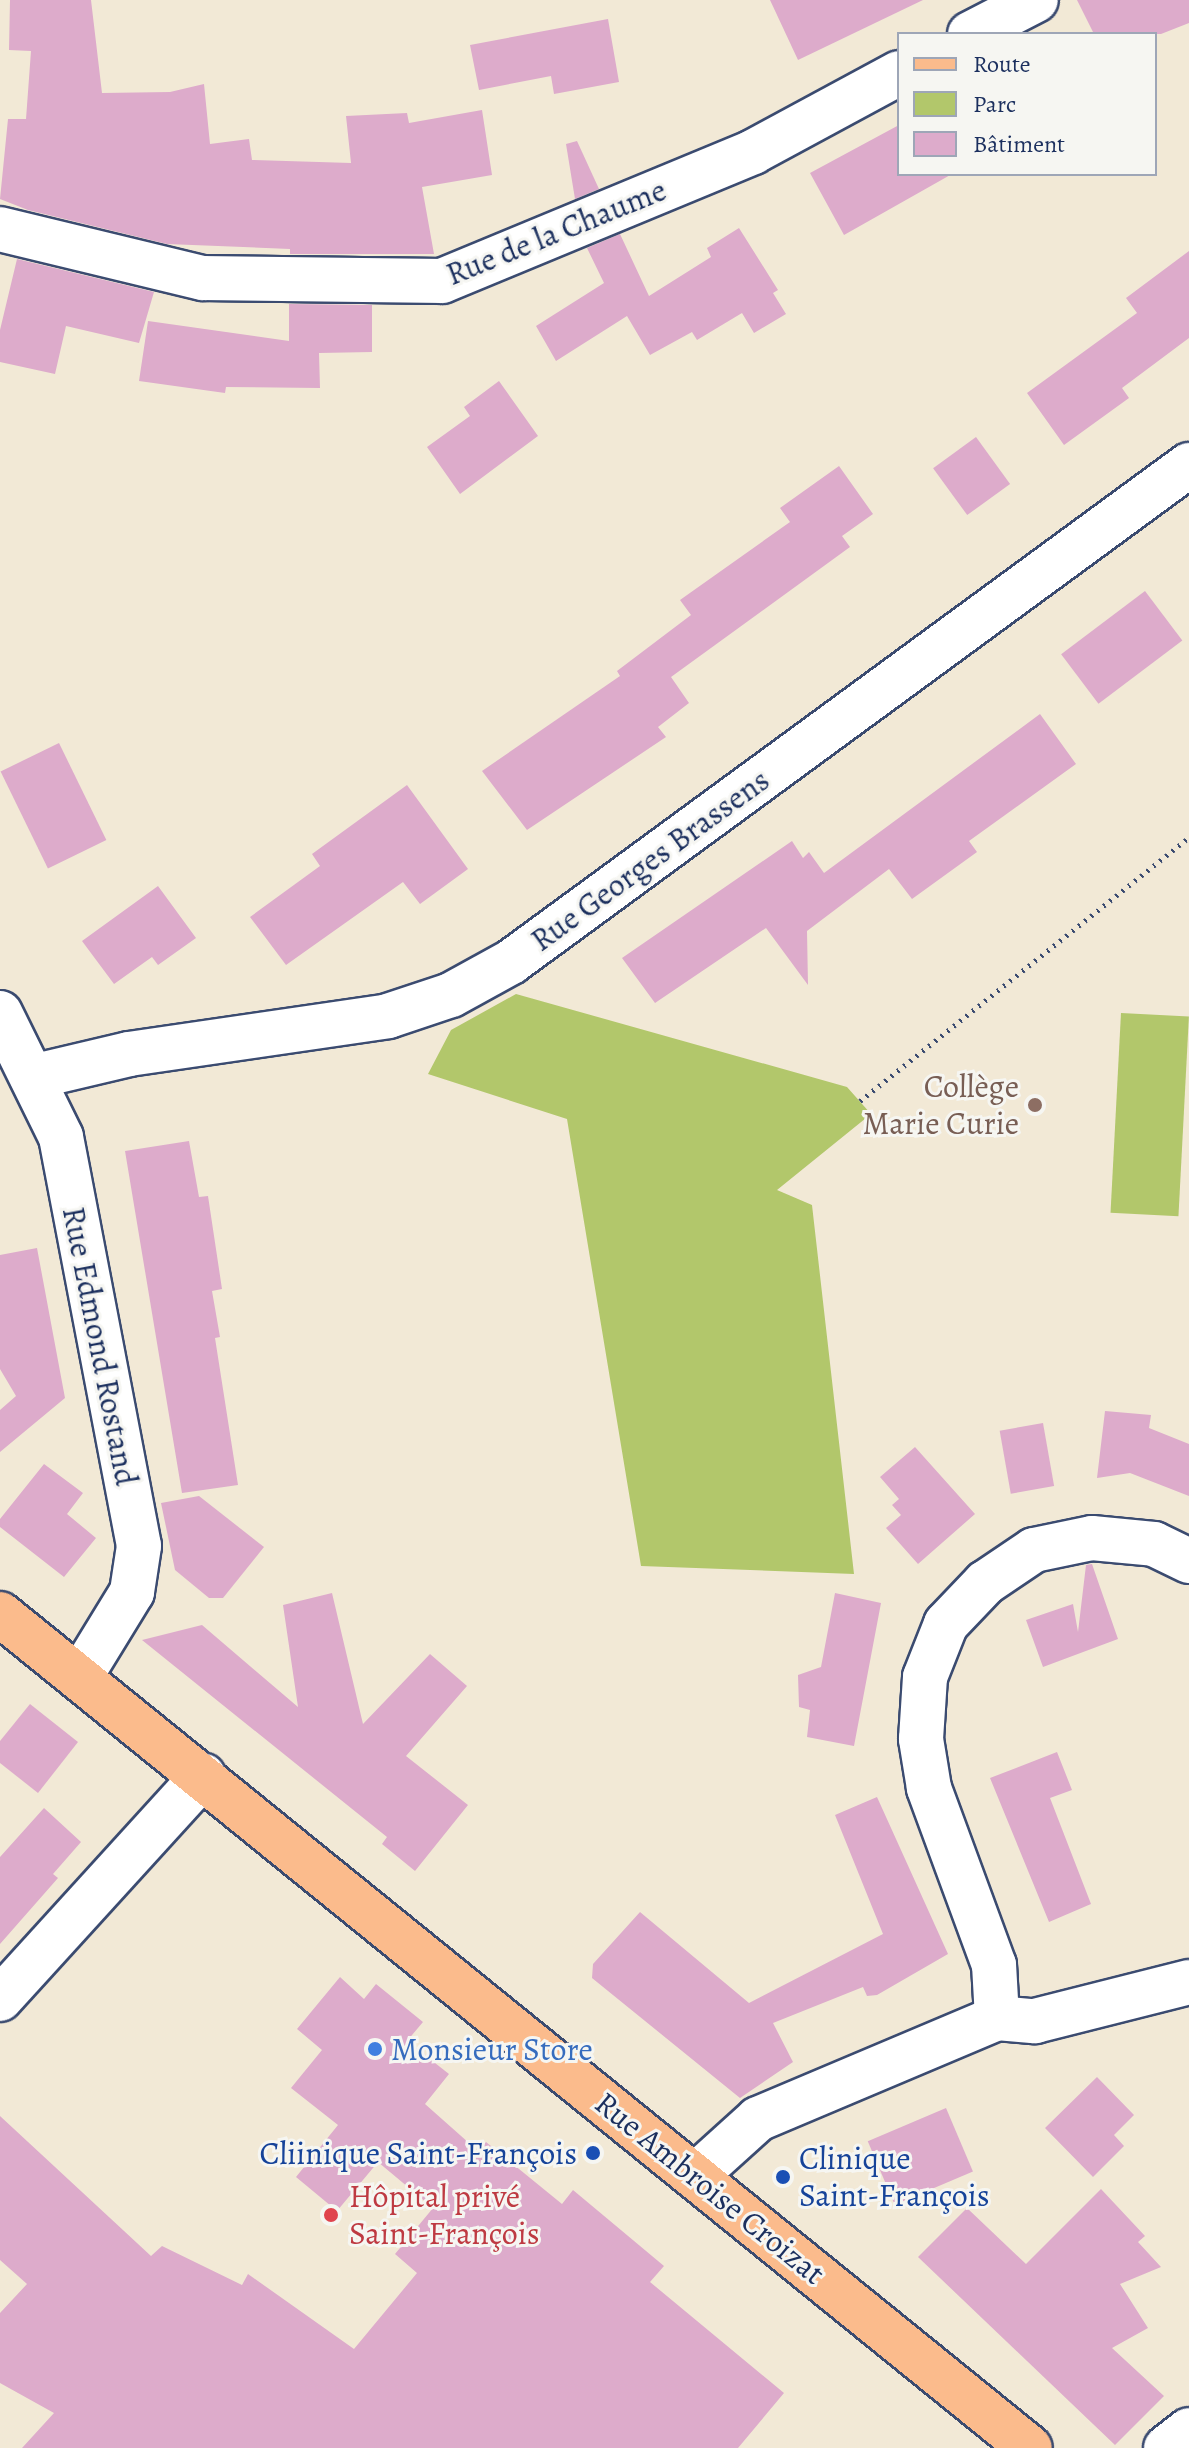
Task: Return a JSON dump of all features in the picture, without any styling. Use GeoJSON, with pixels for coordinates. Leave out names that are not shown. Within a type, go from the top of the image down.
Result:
{"type":"FeatureCollection","features":[{"type":"Feature","properties":{"kind":"main road","name":"Rue Ambroise Croizat"},"geometry":{"type":"LineString","coordinates":[[0,1614],[1030,2448]]}},
{"type":"Feature","properties":{"kind":"street"},"geometry":{"type":"LineString","coordinates":[[974,32],[1036,0]]}},
{"type":"Feature","properties":{"kind":"street","name":"Rue de la Chaume"},"geometry":{"type":"LineString","coordinates":[[0,229],[203,278],[442,281],[753,152],[897,74]]}},
{"type":"Feature","properties":{"kind":"street","name":"Rue Georges Brassens"},"geometry":{"type":"LineString","coordinates":[[32,1077],[129,1054],[388,1016],[451,995],[511,962],[1189,465]]}},
{"type":"Feature","properties":{"kind":"street","name":"Rue Edmond Rostand"},"geometry":{"type":"LineString","coordinates":[[0,1013],[61,1137],[139,1546],[132,1592],[80,1677]]}},
{"type":"Feature","properties":{"kind":"street"},"geometry":{"type":"LineString","coordinates":[[997,2018],[994,1965],[929,1788],[921,1739],[925,1677],[946,1624],[985,1583],[1034,1550],[1092,1538],[1154,1544],[1189,1561]]}},
{"type":"Feature","properties":{"kind":"street"},"geometry":{"type":"LineString","coordinates":[[0,1999],[203,1776]]}},
{"type":"Feature","properties":{"kind":"street"},"geometry":{"type":"LineString","coordinates":[[695,2176],[758,2119],[997,2018],[1035,2021],[1189,1982]]}},
{"type":"Feature","properties":{"kind":"street"},"geometry":{"type":"LineString","coordinates":[[1166,2448],[1189,2430]]}},
{"type":"Feature","properties":{"kind":"path"},"geometry":{"type":"LineString","coordinates":[[860,1101],[1189,837]]}},
{"type":"Feature","properties":{"kind":"green space"},"geometry":{"type":"Polygon","coordinates":[[[516,994],[847,1087],[871,1114],[777,1190],[812,1205],[854,1574],[641,1566],[567,1119],[428,1074],[451,1030],[516,994]]]}},
{"type":"Feature","properties":{"kind":"green space"},"geometry":{"type":"Polygon","coordinates":[[[1121,1013],[1189,1017],[1178,1216],[1111,1213],[1121,1013]]]}},
{"type":"Feature","properties":{"kind":"building"},"geometry":{"type":"Polygon","coordinates":[[[10,0],[91,0],[102,93],[170,92],[204,84],[210,144],[249,139],[252,160],[351,163],[346,116],[407,113],[409,123],[482,110],[492,175],[422,187],[434,254],[290,254],[290,249],[167,244],[28,210],[0,199],[8,119],[26,119],[31,51],[9,50],[10,0]]]}},
{"type":"Feature","properties":{"kind":"building"},"geometry":{"type":"Polygon","coordinates":[[[770,0],[923,0],[798,60],[770,0]]]}},
{"type":"Feature","properties":{"kind":"building"},"geometry":{"type":"Polygon","coordinates":[[[1077,0],[1189,0],[1189,23],[1161,34],[1093,32],[1077,0]]]}},
{"type":"Feature","properties":{"kind":"building"},"geometry":{"type":"Polygon","coordinates":[[[608,19],[619,82],[554,94],[551,76],[479,90],[470,45],[608,19]]]}},
{"type":"Feature","properties":{"kind":"building"},"geometry":{"type":"Polygon","coordinates":[[[897,126],[897,176],[948,176],[844,235],[810,173],[897,126]]]}},
{"type":"Feature","properties":{"kind":"building"},"geometry":{"type":"Polygon","coordinates":[[[577,141],[599,189],[575,199],[566,144],[577,141]]]}},
{"type":"Feature","properties":{"kind":"building"},"geometry":{"type":"Polygon","coordinates":[[[739,228],[778,290],[773,293],[786,314],[754,333],[742,313],[697,340],[692,332],[650,355],[627,316],[556,361],[536,326],[604,283],[587,248],[620,234],[649,296],[711,257],[707,248],[739,228]]]}},
{"type":"Feature","properties":{"kind":"building"},"geometry":{"type":"Polygon","coordinates":[[[1189,251],[1189,338],[1122,388],[1129,398],[1064,445],[1027,393],[1137,313],[1126,298],[1189,251]]]}},
{"type":"Feature","properties":{"kind":"building"},"geometry":{"type":"Polygon","coordinates":[[[17,259],[154,292],[139,343],[66,326],[55,374],[0,362],[0,330],[17,259]]]}},
{"type":"Feature","properties":{"kind":"building"},"geometry":{"type":"Polygon","coordinates":[[[289,304],[372,305],[372,352],[319,353],[320,388],[226,387],[225,393],[139,381],[148,321],[289,341],[289,304]]]}},
{"type":"Feature","properties":{"kind":"building"},"geometry":{"type":"Polygon","coordinates":[[[499,381],[538,436],[460,494],[427,447],[470,416],[464,407],[499,381]]]}},
{"type":"Feature","properties":{"kind":"building"},"geometry":{"type":"Polygon","coordinates":[[[976,437],[1010,484],[967,515],[933,468],[976,437]]]}},
{"type":"Feature","properties":{"kind":"building"},"geometry":{"type":"Polygon","coordinates":[[[839,466],[873,514],[842,536],[850,547],[671,677],[689,703],[658,727],[666,737],[527,830],[482,771],[620,676],[617,671],[691,615],[680,600],[790,522],[780,508],[839,466]]]}},
{"type":"Feature","properties":{"kind":"building"},"geometry":{"type":"Polygon","coordinates":[[[1145,591],[1182,641],[1098,704],[1061,654],[1145,591]]]}},
{"type":"Feature","properties":{"kind":"building"},"geometry":{"type":"Polygon","coordinates":[[[1040,714],[1076,764],[969,841],[977,852],[912,899],[889,869],[807,931],[808,985],[766,928],[655,1003],[622,958],[792,841],[803,858],[809,852],[824,873],[1040,714]]]}},
{"type":"Feature","properties":{"kind":"building"},"geometry":{"type":"Polygon","coordinates":[[[59,743],[106,840],[48,869],[1,771],[59,743]]]}},
{"type":"Feature","properties":{"kind":"building"},"geometry":{"type":"Polygon","coordinates":[[[407,785],[468,869],[420,904],[403,882],[286,965],[250,917],[320,866],[312,854],[407,785]]]}},
{"type":"Feature","properties":{"kind":"building"},"geometry":{"type":"Polygon","coordinates":[[[158,886],[196,938],[158,965],[152,957],[114,984],[82,941],[158,886]]]}},
{"type":"Feature","properties":{"kind":"building"},"geometry":{"type":"Polygon","coordinates":[[[189,1141],[199,1197],[208,1196],[222,1289],[212,1291],[220,1337],[215,1338],[238,1485],[182,1493],[125,1151],[189,1141]]]}},
{"type":"Feature","properties":{"kind":"building"},"geometry":{"type":"Polygon","coordinates":[[[37,1248],[65,1398],[0,1452],[0,1410],[16,1396],[0,1369],[0,1255],[37,1248]]]}},
{"type":"Feature","properties":{"kind":"building"},"geometry":{"type":"Polygon","coordinates":[[[1105,1411],[1151,1415],[1149,1428],[1189,1444],[1189,1496],[1130,1473],[1097,1478],[1105,1411]]]}},
{"type":"Feature","properties":{"kind":"building"},"geometry":{"type":"Polygon","coordinates":[[[1043,1423],[1054,1486],[1011,1494],[1000,1431],[1043,1423]]]}},
{"type":"Feature","properties":{"kind":"building"},"geometry":{"type":"Polygon","coordinates":[[[915,1447],[975,1514],[918,1564],[886,1528],[901,1515],[892,1505],[899,1499],[880,1477],[915,1447]]]}},
{"type":"Feature","properties":{"kind":"building"},"geometry":{"type":"Polygon","coordinates":[[[44,1464],[83,1493],[67,1514],[96,1538],[64,1577],[0,1527],[0,1519],[44,1464]]]}},
{"type":"Feature","properties":{"kind":"building"},"geometry":{"type":"Polygon","coordinates":[[[199,1496],[264,1547],[223,1598],[209,1598],[175,1570],[161,1503],[199,1496]]]}},
{"type":"Feature","properties":{"kind":"building"},"geometry":{"type":"Polygon","coordinates":[[[1092,1564],[1118,1639],[1043,1667],[1026,1620],[1073,1604],[1078,1632],[1086,1565],[1092,1564]]]}},
{"type":"Feature","properties":{"kind":"building"},"geometry":{"type":"Polygon","coordinates":[[[332,1593],[363,1724],[430,1654],[467,1686],[406,1756],[468,1805],[415,1871],[382,1844],[387,1837],[142,1640],[202,1625],[298,1707],[283,1605],[332,1593]]]}},
{"type":"Feature","properties":{"kind":"building"},"geometry":{"type":"Polygon","coordinates":[[[835,1593],[881,1603],[854,1746],[807,1737],[810,1710],[799,1707],[798,1675],[821,1667],[835,1593]]]}},
{"type":"Feature","properties":{"kind":"building"},"geometry":{"type":"Polygon","coordinates":[[[30,1704],[78,1742],[38,1793],[0,1763],[0,1741],[30,1704]]]}},
{"type":"Feature","properties":{"kind":"building"},"geometry":{"type":"Polygon","coordinates":[[[1057,1752],[1072,1790],[1050,1798],[1091,1904],[1049,1922],[990,1778],[1057,1752]]]}},
{"type":"Feature","properties":{"kind":"building"},"geometry":{"type":"Polygon","coordinates":[[[877,1797],[948,1954],[877,1995],[867,1996],[863,1987],[773,2023],[793,2062],[740,2098],[592,1978],[593,1964],[640,1912],[749,2003],[883,1934],[835,1815],[877,1797]]]}},
{"type":"Feature","properties":{"kind":"building"},"geometry":{"type":"Polygon","coordinates":[[[44,1808],[81,1842],[53,1874],[58,1878],[0,1944],[0,1857],[44,1808]]]}},
{"type":"Feature","properties":{"kind":"building"},"geometry":{"type":"Polygon","coordinates":[[[340,1977],[364,1999],[376,1984],[423,2022],[407,2041],[449,2074],[425,2104],[478,2151],[486,2142],[562,2204],[573,2190],[664,2266],[650,2282],[784,2393],[738,2448],[22,2448],[54,2413],[0,2383],[0,2313],[27,2284],[0,2260],[0,2116],[151,2256],[162,2246],[242,2285],[248,2274],[354,2349],[417,2273],[395,2254],[433,2208],[378,2162],[337,2211],[296,2177],[338,2125],[291,2088],[322,2050],[297,2029],[340,1977]]]}},
{"type":"Feature","properties":{"kind":"building"},"geometry":{"type":"Polygon","coordinates":[[[1097,2077],[1134,2115],[1114,2135],[1124,2146],[1093,2177],[1045,2128],[1097,2077]]]}},
{"type":"Feature","properties":{"kind":"building"},"geometry":{"type":"Polygon","coordinates":[[[946,2108],[973,2172],[895,2205],[868,2141],[946,2108]]]}},
{"type":"Feature","properties":{"kind":"building"},"geometry":{"type":"Polygon","coordinates":[[[1101,2189],[1145,2236],[1138,2242],[1161,2267],[1120,2284],[1148,2328],[1112,2348],[1164,2396],[1115,2445],[918,2257],[967,2208],[1026,2264],[1101,2189]]]}},
{"type":"Feature","properties":{"kind":"place","name":"Collège Marie Curie"},"geometry":{"type":"Point","coordinates":[1035,1105]}},
{"type":"Feature","properties":{"kind":"place","name":"Monsieur Store"},"geometry":{"type":"Point","coordinates":[375,2049]}},
{"type":"Feature","properties":{"kind":"place","name":"Cliinique Saint-François"},"geometry":{"type":"Point","coordinates":[593,2153]}},
{"type":"Feature","properties":{"kind":"place","name":"Clinique Saint-François"},"geometry":{"type":"Point","coordinates":[783,2177]}},
{"type":"Feature","properties":{"kind":"place","name":"Hôpital privé Saint-François"},"geometry":{"type":"Point","coordinates":[331,2215]}}]}
